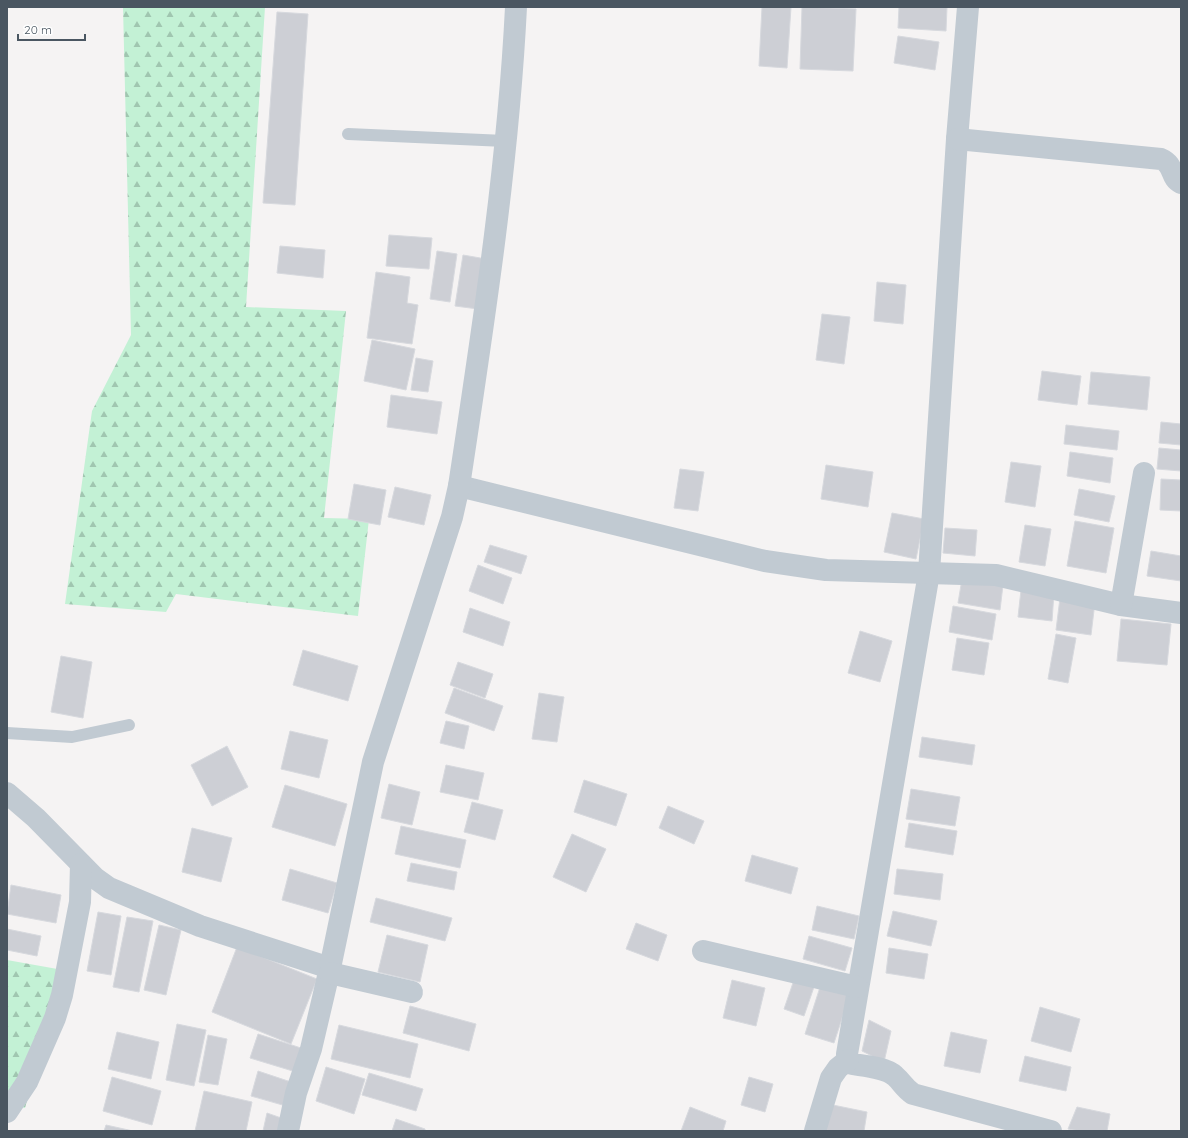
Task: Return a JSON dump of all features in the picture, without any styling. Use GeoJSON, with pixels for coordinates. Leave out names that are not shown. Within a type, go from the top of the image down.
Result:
{"type":"FeatureCollection","features":[{"type":"Feature","properties":{"kind":"street"},"geometry":{"type":"LineString","coordinates":[[288,1131],[296,1093],[311,1049],[330,970],[373,762],[452,517],[459,486],[489,288],[516,7]]}},
{"type":"Feature","properties":{"kind":"street"},"geometry":{"type":"LineString","coordinates":[[968,7],[957,139],[929,573],[857,987],[847,1054],[848,1060],[852,1064],[886,1071],[896,1076],[904,1088],[914,1094],[1051,1131]]}},
{"type":"Feature","properties":{"kind":"street"},"geometry":{"type":"LineString","coordinates":[[957,139],[1161,159],[1171,166],[1176,179],[1181,183]]}},
{"type":"Feature","properties":{"kind":"street"},"geometry":{"type":"LineString","coordinates":[[1121,605],[1144,473]]}},
{"type":"Feature","properties":{"kind":"street"},"geometry":{"type":"LineString","coordinates":[[459,486],[765,561],[826,570],[996,575],[1121,605],[1181,613]]}},
{"type":"Feature","properties":{"kind":"street"},"geometry":{"type":"LineString","coordinates":[[7,793],[36,818],[95,878],[108,888],[200,926],[330,970],[412,992]]}},
{"type":"Feature","properties":{"kind":"street"},"geometry":{"type":"LineString","coordinates":[[7,1112],[27,1082],[55,1018],[62,995],[80,902],[81,864]]}},
{"type":"Feature","properties":{"kind":"street"},"geometry":{"type":"LineString","coordinates":[[703,951],[857,987]]}},
{"type":"Feature","properties":{"kind":"street"},"geometry":{"type":"LineString","coordinates":[[815,1131],[831,1078],[838,1068],[848,1060]]}},
{"type":"Feature","properties":{"kind":"lane"},"geometry":{"type":"LineString","coordinates":[[348,134],[504,141]]}},
{"type":"Feature","properties":{"kind":"lane"},"geometry":{"type":"LineString","coordinates":[[7,733],[72,737],[129,725]]}},
{"type":"Feature","properties":{"kind":"green space"},"geometry":{"type":"Polygon","coordinates":[[[123,7],[265,7],[246,307],[346,311],[324,518],[369,519],[358,616],[176,594],[166,612],[65,604],[92,411],[131,335],[123,7]]]}},
{"type":"Feature","properties":{"kind":"green space"},"geometry":{"type":"Polygon","coordinates":[[[7,960],[63,970],[25,1108],[7,1105],[7,960]]]}},
{"type":"Feature","properties":{"kind":"building"},"geometry":{"type":"Polygon","coordinates":[[[762,7],[791,7],[787,68],[759,66],[762,7]]]}},
{"type":"Feature","properties":{"kind":"building"},"geometry":{"type":"Polygon","coordinates":[[[802,7],[856,9],[853,71],[800,69],[802,7]]]}},
{"type":"Feature","properties":{"kind":"building"},"geometry":{"type":"Polygon","coordinates":[[[899,7],[947,7],[946,31],[898,28],[899,7]]]}},
{"type":"Feature","properties":{"kind":"building"},"geometry":{"type":"Polygon","coordinates":[[[277,12],[308,14],[295,205],[263,203],[277,12]]]}},
{"type":"Feature","properties":{"kind":"building"},"geometry":{"type":"Polygon","coordinates":[[[898,36],[939,42],[935,70],[894,63],[898,36]]]}},
{"type":"Feature","properties":{"kind":"building"},"geometry":{"type":"Polygon","coordinates":[[[389,235],[432,238],[429,269],[386,266],[389,235]]]}},
{"type":"Feature","properties":{"kind":"building"},"geometry":{"type":"Polygon","coordinates":[[[280,246],[325,250],[323,278],[277,273],[280,246]]]}},
{"type":"Feature","properties":{"kind":"building"},"geometry":{"type":"Polygon","coordinates":[[[437,251],[457,254],[450,302],[430,299],[437,251]]]}},
{"type":"Feature","properties":{"kind":"building"},"geometry":{"type":"Polygon","coordinates":[[[463,255],[486,259],[478,309],[455,306],[463,255]]]}},
{"type":"Feature","properties":{"kind":"building"},"geometry":{"type":"Polygon","coordinates":[[[376,272],[410,277],[407,303],[418,305],[412,344],[367,338],[376,272]]]}},
{"type":"Feature","properties":{"kind":"building"},"geometry":{"type":"Polygon","coordinates":[[[877,282],[906,285],[903,324],[874,321],[877,282]]]}},
{"type":"Feature","properties":{"kind":"building"},"geometry":{"type":"Polygon","coordinates":[[[822,314],[850,317],[844,364],[816,360],[822,314]]]}},
{"type":"Feature","properties":{"kind":"building"},"geometry":{"type":"Polygon","coordinates":[[[372,340],[415,349],[406,390],[364,381],[372,340]]]}},
{"type":"Feature","properties":{"kind":"building"},"geometry":{"type":"Polygon","coordinates":[[[416,358],[433,361],[428,392],[411,390],[416,358]]]}},
{"type":"Feature","properties":{"kind":"building"},"geometry":{"type":"Polygon","coordinates":[[[1042,371],[1081,376],[1077,405],[1038,400],[1042,371]]]}},
{"type":"Feature","properties":{"kind":"building"},"geometry":{"type":"Polygon","coordinates":[[[1091,372],[1150,377],[1147,410],[1088,404],[1091,372]]]}},
{"type":"Feature","properties":{"kind":"building"},"geometry":{"type":"Polygon","coordinates":[[[391,395],[442,402],[437,434],[387,427],[391,395]]]}},
{"type":"Feature","properties":{"kind":"building"},"geometry":{"type":"Polygon","coordinates":[[[1161,422],[1181,424],[1181,445],[1159,443],[1161,422]]]}},
{"type":"Feature","properties":{"kind":"building"},"geometry":{"type":"Polygon","coordinates":[[[1066,425],[1119,431],[1117,450],[1064,444],[1066,425]]]}},
{"type":"Feature","properties":{"kind":"building"},"geometry":{"type":"Polygon","coordinates":[[[1159,448],[1181,450],[1181,471],[1157,469],[1159,448]]]}},
{"type":"Feature","properties":{"kind":"building"},"geometry":{"type":"Polygon","coordinates":[[[1070,452],[1113,458],[1110,483],[1067,476],[1070,452]]]}},
{"type":"Feature","properties":{"kind":"building"},"geometry":{"type":"Polygon","coordinates":[[[1011,462],[1041,466],[1035,507],[1005,502],[1011,462]]]}},
{"type":"Feature","properties":{"kind":"building"},"geometry":{"type":"Polygon","coordinates":[[[826,465],[873,472],[868,507],[821,499],[826,465]]]}},
{"type":"Feature","properties":{"kind":"building"},"geometry":{"type":"Polygon","coordinates":[[[680,469],[704,472],[698,511],[674,508],[680,469]]]}},
{"type":"Feature","properties":{"kind":"building"},"geometry":{"type":"Polygon","coordinates":[[[1161,479],[1181,480],[1181,511],[1160,510],[1161,479]]]}},
{"type":"Feature","properties":{"kind":"building"},"geometry":{"type":"Polygon","coordinates":[[[354,484],[386,490],[380,525],[348,519],[354,484]]]}},
{"type":"Feature","properties":{"kind":"building"},"geometry":{"type":"Polygon","coordinates":[[[395,487],[431,495],[424,525],[388,517],[395,487]]]}},
{"type":"Feature","properties":{"kind":"building"},"geometry":{"type":"Polygon","coordinates":[[[1079,489],[1115,496],[1109,522],[1074,515],[1079,489]]]}},
{"type":"Feature","properties":{"kind":"building"},"geometry":{"type":"Polygon","coordinates":[[[892,513],[924,519],[916,559],[884,552],[892,513]]]}},
{"type":"Feature","properties":{"kind":"building"},"geometry":{"type":"Polygon","coordinates":[[[1075,521],[1114,528],[1106,573],[1067,566],[1075,521]]]}},
{"type":"Feature","properties":{"kind":"building"},"geometry":{"type":"Polygon","coordinates":[[[1025,525],[1051,529],[1045,566],[1019,562],[1025,525]]]}},
{"type":"Feature","properties":{"kind":"building"},"geometry":{"type":"Polygon","coordinates":[[[945,528],[977,530],[975,556],[943,553],[945,528]]]}},
{"type":"Feature","properties":{"kind":"building"},"geometry":{"type":"Polygon","coordinates":[[[490,545],[527,556],[521,574],[484,562],[490,545]]]}},
{"type":"Feature","properties":{"kind":"building"},"geometry":{"type":"Polygon","coordinates":[[[1151,551],[1181,556],[1181,581],[1147,576],[1151,551]]]}},
{"type":"Feature","properties":{"kind":"building"},"geometry":{"type":"Polygon","coordinates":[[[478,565],[512,578],[503,604],[469,591],[478,565]]]}},
{"type":"Feature","properties":{"kind":"building"},"geometry":{"type":"Polygon","coordinates":[[[962,579],[1003,585],[1000,610],[958,603],[962,579]]]}},
{"type":"Feature","properties":{"kind":"building"},"geometry":{"type":"Polygon","coordinates":[[[1021,590],[1054,593],[1052,621],[1018,617],[1021,590]]]}},
{"type":"Feature","properties":{"kind":"building"},"geometry":{"type":"Polygon","coordinates":[[[1060,598],[1095,602],[1091,635],[1056,630],[1060,598]]]}},
{"type":"Feature","properties":{"kind":"building"},"geometry":{"type":"Polygon","coordinates":[[[953,606],[996,614],[992,640],[949,632],[953,606]]]}},
{"type":"Feature","properties":{"kind":"building"},"geometry":{"type":"Polygon","coordinates":[[[470,608],[510,622],[503,646],[463,632],[470,608]]]}},
{"type":"Feature","properties":{"kind":"building"},"geometry":{"type":"Polygon","coordinates":[[[1121,619],[1171,624],[1167,665],[1117,661],[1121,619]]]}},
{"type":"Feature","properties":{"kind":"building"},"geometry":{"type":"Polygon","coordinates":[[[860,631],[892,641],[880,682],[848,673],[860,631]]]}},
{"type":"Feature","properties":{"kind":"building"},"geometry":{"type":"Polygon","coordinates":[[[1056,634],[1076,638],[1068,683],[1048,679],[1056,634]]]}},
{"type":"Feature","properties":{"kind":"building"},"geometry":{"type":"Polygon","coordinates":[[[957,638],[989,643],[984,675],[952,670],[957,638]]]}},
{"type":"Feature","properties":{"kind":"building"},"geometry":{"type":"Polygon","coordinates":[[[303,650],[358,666],[348,701],[293,685],[303,650]]]}},
{"type":"Feature","properties":{"kind":"building"},"geometry":{"type":"Polygon","coordinates":[[[61,656],[92,662],[83,718],[51,712],[61,656]]]}},
{"type":"Feature","properties":{"kind":"building"},"geometry":{"type":"Polygon","coordinates":[[[458,662],[493,674],[485,698],[450,685],[458,662]]]}},
{"type":"Feature","properties":{"kind":"building"},"geometry":{"type":"Polygon","coordinates":[[[454,688],[503,706],[494,731],[445,713],[454,688]]]}},
{"type":"Feature","properties":{"kind":"building"},"geometry":{"type":"Polygon","coordinates":[[[539,693],[564,697],[557,742],[532,739],[539,693]]]}},
{"type":"Feature","properties":{"kind":"building"},"geometry":{"type":"Polygon","coordinates":[[[446,721],[469,726],[464,749],[440,743],[446,721]]]}},
{"type":"Feature","properties":{"kind":"building"},"geometry":{"type":"Polygon","coordinates":[[[290,731],[328,740],[319,778],[281,769],[290,731]]]}},
{"type":"Feature","properties":{"kind":"building"},"geometry":{"type":"Polygon","coordinates":[[[922,737],[975,745],[972,765],[919,757],[922,737]]]}},
{"type":"Feature","properties":{"kind":"building"},"geometry":{"type":"Polygon","coordinates":[[[227,746],[248,787],[212,806],[191,765],[227,746]]]}},
{"type":"Feature","properties":{"kind":"building"},"geometry":{"type":"Polygon","coordinates":[[[446,765],[484,773],[478,800],[440,792],[446,765]]]}},
{"type":"Feature","properties":{"kind":"building"},"geometry":{"type":"Polygon","coordinates":[[[584,780],[627,794],[616,826],[574,812],[584,780]]]}},
{"type":"Feature","properties":{"kind":"building"},"geometry":{"type":"Polygon","coordinates":[[[389,784],[420,792],[412,825],[381,818],[389,784]]]}},
{"type":"Feature","properties":{"kind":"building"},"geometry":{"type":"Polygon","coordinates":[[[285,785],[347,804],[335,846],[272,827],[285,785]]]}},
{"type":"Feature","properties":{"kind":"building"},"geometry":{"type":"Polygon","coordinates":[[[911,789],[960,797],[955,826],[906,819],[911,789]]]}},
{"type":"Feature","properties":{"kind":"building"},"geometry":{"type":"Polygon","coordinates":[[[472,802],[503,810],[495,840],[464,832],[472,802]]]}},
{"type":"Feature","properties":{"kind":"building"},"geometry":{"type":"Polygon","coordinates":[[[668,806],[704,821],[694,844],[659,828],[668,806]]]}},
{"type":"Feature","properties":{"kind":"building"},"geometry":{"type":"Polygon","coordinates":[[[909,823],[957,831],[953,855],[905,847],[909,823]]]}},
{"type":"Feature","properties":{"kind":"building"},"geometry":{"type":"Polygon","coordinates":[[[401,826],[466,840],[460,868],[395,854],[401,826]]]}},
{"type":"Feature","properties":{"kind":"building"},"geometry":{"type":"Polygon","coordinates":[[[192,828],[232,838],[221,882],[182,872],[192,828]]]}},
{"type":"Feature","properties":{"kind":"building"},"geometry":{"type":"Polygon","coordinates":[[[572,834],[606,849],[586,892],[553,877],[572,834]]]}},
{"type":"Feature","properties":{"kind":"building"},"geometry":{"type":"Polygon","coordinates":[[[752,855],[798,868],[791,894],[745,881],[752,855]]]}},
{"type":"Feature","properties":{"kind":"building"},"geometry":{"type":"Polygon","coordinates":[[[411,863],[457,872],[454,890],[407,881],[411,863]]]}},
{"type":"Feature","properties":{"kind":"building"},"geometry":{"type":"Polygon","coordinates":[[[290,869],[337,883],[328,913],[282,900],[290,869]]]}},
{"type":"Feature","properties":{"kind":"building"},"geometry":{"type":"Polygon","coordinates":[[[897,869],[943,874],[940,900],[894,894],[897,869]]]}},
{"type":"Feature","properties":{"kind":"building"},"geometry":{"type":"Polygon","coordinates":[[[11,885],[61,895],[56,923],[7,914],[11,885]]]}},
{"type":"Feature","properties":{"kind":"building"},"geometry":{"type":"Polygon","coordinates":[[[376,898],[452,918],[445,941],[370,922],[376,898]]]}},
{"type":"Feature","properties":{"kind":"building"},"geometry":{"type":"Polygon","coordinates":[[[817,906],[859,916],[854,939],[812,930],[817,906]]]}},
{"type":"Feature","properties":{"kind":"building"},"geometry":{"type":"Polygon","coordinates":[[[893,911],[937,921],[931,946],[887,936],[893,911]]]}},
{"type":"Feature","properties":{"kind":"building"},"geometry":{"type":"Polygon","coordinates":[[[98,912],[121,916],[111,975],[87,971],[98,912]]]}},
{"type":"Feature","properties":{"kind":"building"},"geometry":{"type":"Polygon","coordinates":[[[127,917],[153,921],[139,992],[113,987],[127,917]]]}},
{"type":"Feature","properties":{"kind":"building"},"geometry":{"type":"Polygon","coordinates":[[[636,923],[667,935],[658,961],[626,949],[636,923]]]}},
{"type":"Feature","properties":{"kind":"building"},"geometry":{"type":"Polygon","coordinates":[[[159,925],[181,930],[166,995],[144,990],[159,925]]]}},
{"type":"Feature","properties":{"kind":"building"},"geometry":{"type":"Polygon","coordinates":[[[7,929],[41,936],[37,956],[7,950],[7,929]]]}},
{"type":"Feature","properties":{"kind":"building"},"geometry":{"type":"Polygon","coordinates":[[[387,935],[428,945],[420,982],[378,972],[387,935]]]}},
{"type":"Feature","properties":{"kind":"building"},"geometry":{"type":"Polygon","coordinates":[[[809,936],[852,948],[845,971],[803,959],[809,936]]]}},
{"type":"Feature","properties":{"kind":"building"},"geometry":{"type":"Polygon","coordinates":[[[237,947],[317,979],[291,1044],[212,1012],[237,947]]]}},
{"type":"Feature","properties":{"kind":"building"},"geometry":{"type":"Polygon","coordinates":[[[889,948],[928,954],[924,979],[886,973],[889,948]]]}},
{"type":"Feature","properties":{"kind":"building"},"geometry":{"type":"Polygon","coordinates":[[[795,977],[815,984],[804,1016],[784,1009],[795,977]]]}},
{"type":"Feature","properties":{"kind":"building"},"geometry":{"type":"Polygon","coordinates":[[[732,980],[765,988],[756,1026],[723,1018],[732,980]]]}},
{"type":"Feature","properties":{"kind":"building"},"geometry":{"type":"Polygon","coordinates":[[[821,984],[850,994],[834,1043],[805,1034],[821,984]]]}},
{"type":"Feature","properties":{"kind":"building"},"geometry":{"type":"Polygon","coordinates":[[[410,1006],[476,1024],[469,1051],[403,1033],[410,1006]]]}},
{"type":"Feature","properties":{"kind":"building"},"geometry":{"type":"Polygon","coordinates":[[[1040,1007],[1080,1019],[1071,1052],[1031,1041],[1040,1007]]]}},
{"type":"Feature","properties":{"kind":"building"},"geometry":{"type":"Polygon","coordinates":[[[869,1020],[891,1031],[884,1062],[862,1051],[869,1020]]]}},
{"type":"Feature","properties":{"kind":"building"},"geometry":{"type":"Polygon","coordinates":[[[177,1024],[206,1030],[194,1086],[166,1080],[177,1024]]]}},
{"type":"Feature","properties":{"kind":"building"},"geometry":{"type":"Polygon","coordinates":[[[339,1025],[418,1044],[410,1078],[331,1059],[339,1025]]]}},
{"type":"Feature","properties":{"kind":"building"},"geometry":{"type":"Polygon","coordinates":[[[117,1032],[159,1042],[151,1079],[108,1069],[117,1032]]]}},
{"type":"Feature","properties":{"kind":"building"},"geometry":{"type":"Polygon","coordinates":[[[951,1032],[987,1040],[980,1073],[944,1066],[951,1032]]]}},
{"type":"Feature","properties":{"kind":"building"},"geometry":{"type":"Polygon","coordinates":[[[258,1034],[304,1049],[296,1072],[250,1058],[258,1034]]]}},
{"type":"Feature","properties":{"kind":"building"},"geometry":{"type":"Polygon","coordinates":[[[208,1035],[227,1039],[218,1085],[199,1082],[208,1035]]]}},
{"type":"Feature","properties":{"kind":"building"},"geometry":{"type":"Polygon","coordinates":[[[1025,1056],[1071,1067],[1066,1091],[1019,1081],[1025,1056]]]}},
{"type":"Feature","properties":{"kind":"building"},"geometry":{"type":"Polygon","coordinates":[[[326,1067],[365,1079],[354,1114],[316,1101],[326,1067]]]}},
{"type":"Feature","properties":{"kind":"building"},"geometry":{"type":"Polygon","coordinates":[[[258,1071],[291,1082],[286,1106],[251,1096],[258,1071]]]}},
{"type":"Feature","properties":{"kind":"building"},"geometry":{"type":"Polygon","coordinates":[[[369,1073],[423,1089],[416,1111],[362,1095],[369,1073]]]}},
{"type":"Feature","properties":{"kind":"building"},"geometry":{"type":"Polygon","coordinates":[[[112,1077],[161,1091],[152,1125],[103,1111],[112,1077]]]}},
{"type":"Feature","properties":{"kind":"building"},"geometry":{"type":"Polygon","coordinates":[[[749,1077],[773,1084],[765,1112],[741,1105],[749,1077]]]}},
{"type":"Feature","properties":{"kind":"building"},"geometry":{"type":"Polygon","coordinates":[[[204,1091],[252,1102],[246,1131],[195,1131],[204,1091]]]}},
{"type":"Feature","properties":{"kind":"building"},"geometry":{"type":"Polygon","coordinates":[[[828,1104],[867,1112],[864,1131],[822,1131],[828,1104]]]}},
{"type":"Feature","properties":{"kind":"building"},"geometry":{"type":"Polygon","coordinates":[[[690,1107],[726,1121],[723,1131],[681,1131],[690,1107]]]}},
{"type":"Feature","properties":{"kind":"building"},"geometry":{"type":"Polygon","coordinates":[[[1077,1107],[1110,1114],[1107,1131],[1079,1131],[1068,1129],[1077,1107]]]}},
{"type":"Feature","properties":{"kind":"building"},"geometry":{"type":"Polygon","coordinates":[[[267,1113],[284,1119],[280,1131],[263,1131],[267,1113]]]}},
{"type":"Feature","properties":{"kind":"building"},"geometry":{"type":"Polygon","coordinates":[[[396,1119],[425,1129],[425,1131],[392,1131],[396,1119]]]}},
{"type":"Feature","properties":{"kind":"building"},"geometry":{"type":"Polygon","coordinates":[[[106,1125],[133,1131],[104,1131],[106,1125]]]}}]}
